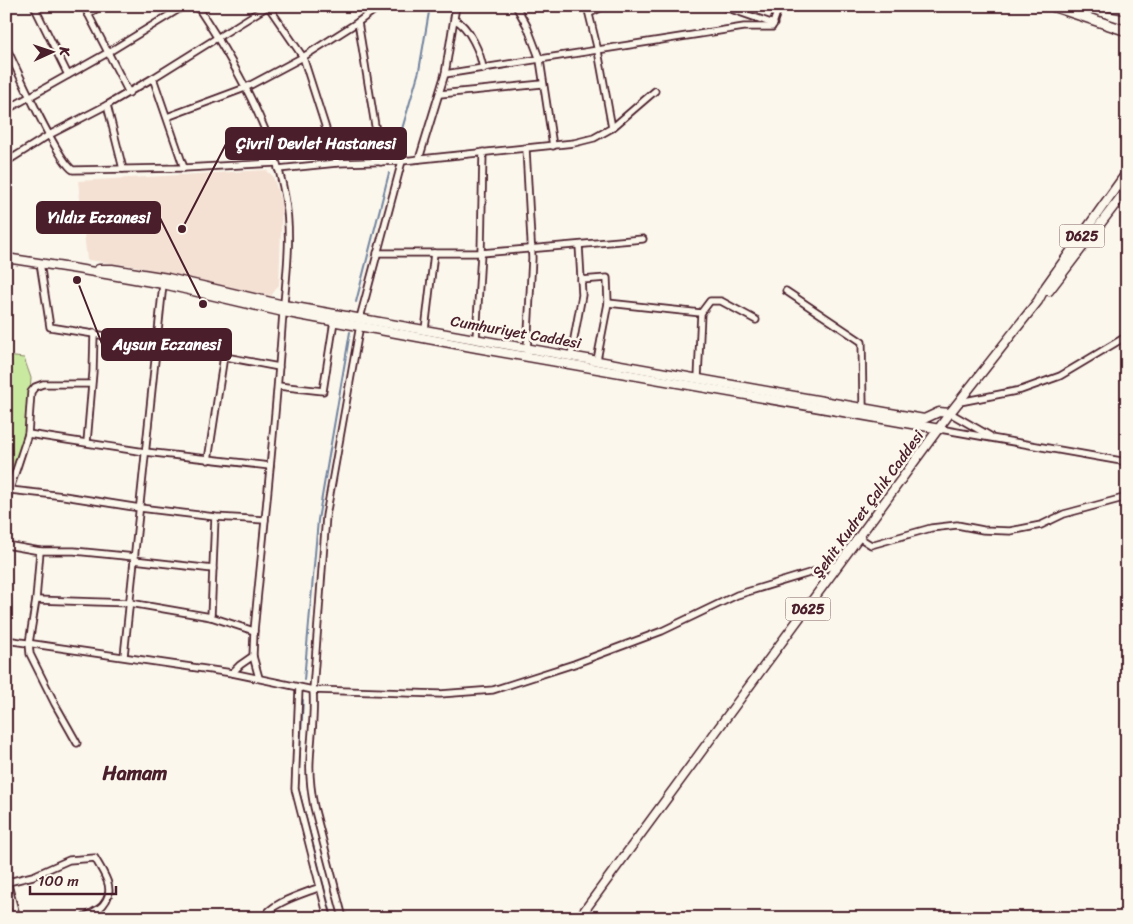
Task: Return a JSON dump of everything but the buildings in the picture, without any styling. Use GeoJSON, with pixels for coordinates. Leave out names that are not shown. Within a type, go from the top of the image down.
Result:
{"type":"FeatureCollection","features":[{"type":"Feature","properties":{"kind":"highway"},"geometry":{"type":"LineString","coordinates":[[1052,6],[1127,31]]}},
{"type":"Feature","properties":{"kind":"highway"},"geometry":{"type":"LineString","coordinates":[[1108,6],[1127,10]]}},
{"type":"Feature","properties":{"kind":"main road","name":"Şehit Kudret Çalık Caddesi"},"geometry":{"type":"LineString","coordinates":[[579,918],[842,563],[950,413],[1038,301],[1127,172]]}},
{"type":"Feature","properties":{"kind":"main road","name":"Şehit Kudret Çalık Caddesi"},"geometry":{"type":"LineString","coordinates":[[1038,301],[1050,290],[1127,189]]}},
{"type":"Feature","properties":{"kind":"main road","name":"Cumhuriyet Caddesi"},"geometry":{"type":"LineString","coordinates":[[6,258],[163,284],[283,308],[527,351],[940,429]]}},
{"type":"Feature","properties":{"kind":"main road","name":"Cumhuriyet Caddesi"},"geometry":{"type":"LineString","coordinates":[[76,269],[112,269],[161,277],[334,321],[360,321],[425,330],[527,351],[571,355],[924,419],[939,412],[950,413]]}},
{"type":"Feature","properties":{"kind":"street"},"geometry":{"type":"LineString","coordinates":[[6,8],[10,6]]}},
{"type":"Feature","properties":{"kind":"street"},"geometry":{"type":"LineString","coordinates":[[34,6],[68,75]]}},
{"type":"Feature","properties":{"kind":"street"},"geometry":{"type":"LineString","coordinates":[[84,6],[128,92]]}},
{"type":"Feature","properties":{"kind":"street"},"geometry":{"type":"LineString","coordinates":[[88,14],[101,6]]}},
{"type":"Feature","properties":{"kind":"street"},"geometry":{"type":"LineString","coordinates":[[6,110],[184,6]]}},
{"type":"Feature","properties":{"kind":"street"},"geometry":{"type":"LineString","coordinates":[[196,6],[218,38],[245,88],[263,127],[285,196],[288,224],[278,386],[254,631],[254,656],[259,678]]}},
{"type":"Feature","properties":{"kind":"street"},"geometry":{"type":"LineString","coordinates":[[6,162],[49,135],[107,105],[153,78],[268,6],[304,56],[338,163]]}},
{"type":"Feature","properties":{"kind":"street"},"geometry":{"type":"LineString","coordinates":[[167,117],[245,88],[304,56],[373,11],[370,6]]}},
{"type":"Feature","properties":{"kind":"street"},"geometry":{"type":"LineString","coordinates":[[419,159],[445,74],[456,6]]}},
{"type":"Feature","properties":{"kind":"street"},"geometry":{"type":"LineString","coordinates":[[516,6],[540,60],[542,84],[553,146]]}},
{"type":"Feature","properties":{"kind":"street"},"geometry":{"type":"LineString","coordinates":[[587,6],[598,51],[612,128]]}},
{"type":"Feature","properties":{"kind":"street"},"geometry":{"type":"LineString","coordinates":[[590,13],[604,6]]}},
{"type":"Feature","properties":{"kind":"street"},"geometry":{"type":"LineString","coordinates":[[722,6],[774,24]]}},
{"type":"Feature","properties":{"kind":"street"},"geometry":{"type":"LineString","coordinates":[[445,74],[744,27],[772,28],[779,6]]}},
{"type":"Feature","properties":{"kind":"street"},"geometry":{"type":"LineString","coordinates":[[455,20],[465,27],[479,54],[483,69]]}},
{"type":"Feature","properties":{"kind":"street"},"geometry":{"type":"LineString","coordinates":[[358,22],[381,162]]}},
{"type":"Feature","properties":{"kind":"street"},"geometry":{"type":"LineString","coordinates":[[6,47],[49,135],[68,166],[73,170],[277,166],[402,161],[553,146],[584,141],[612,128],[655,91]]}},
{"type":"Feature","properties":{"kind":"street"},"geometry":{"type":"LineString","coordinates":[[153,78],[184,168]]}},
{"type":"Feature","properties":{"kind":"street"},"geometry":{"type":"LineString","coordinates":[[440,94],[542,84]]}},
{"type":"Feature","properties":{"kind":"street"},"geometry":{"type":"LineString","coordinates":[[107,105],[123,169]]}},
{"type":"Feature","properties":{"kind":"street"},"geometry":{"type":"LineString","coordinates":[[526,149],[532,248],[527,351]]}},
{"type":"Feature","properties":{"kind":"street"},"geometry":{"type":"LineString","coordinates":[[476,339],[481,253],[483,152]]}},
{"type":"Feature","properties":{"kind":"street"},"geometry":{"type":"LineString","coordinates":[[343,918],[314,807],[311,788],[312,690],[326,516],[360,321],[402,161]]}},
{"type":"Feature","properties":{"kind":"street"},"geometry":{"type":"LineString","coordinates":[[377,252],[481,253],[643,239]]}},
{"type":"Feature","properties":{"kind":"street"},"geometry":{"type":"LineString","coordinates":[[571,355],[582,295],[579,245]]}},
{"type":"Feature","properties":{"kind":"street"},"geometry":{"type":"LineString","coordinates":[[425,330],[434,253]]}},
{"type":"Feature","properties":{"kind":"street"},"geometry":{"type":"LineString","coordinates":[[40,263],[50,327],[94,333],[279,367]]}},
{"type":"Feature","properties":{"kind":"street"},"geometry":{"type":"LineString","coordinates":[[581,280],[607,278],[608,303],[597,360]]}},
{"type":"Feature","properties":{"kind":"street"},"geometry":{"type":"LineString","coordinates":[[124,656],[163,284]]}},
{"type":"Feature","properties":{"kind":"street"},"geometry":{"type":"LineString","coordinates":[[786,291],[862,342],[863,407]]}},
{"type":"Feature","properties":{"kind":"street"},"geometry":{"type":"LineString","coordinates":[[698,378],[701,313],[710,301],[721,301],[756,320]]}},
{"type":"Feature","properties":{"kind":"street"},"geometry":{"type":"LineString","coordinates":[[608,303],[701,313]]}},
{"type":"Feature","properties":{"kind":"street"},"geometry":{"type":"LineString","coordinates":[[278,386],[323,391],[334,321]]}},
{"type":"Feature","properties":{"kind":"street"},"geometry":{"type":"LineString","coordinates":[[87,442],[94,333]]}},
{"type":"Feature","properties":{"kind":"street"},"geometry":{"type":"LineString","coordinates":[[960,402],[1021,390],[1060,376],[1127,336]]}},
{"type":"Feature","properties":{"kind":"street"},"geometry":{"type":"LineString","coordinates":[[208,460],[224,356]]}},
{"type":"Feature","properties":{"kind":"street"},"geometry":{"type":"LineString","coordinates":[[6,501],[28,434],[31,392],[35,387],[43,384],[91,384]]}},
{"type":"Feature","properties":{"kind":"street"},"geometry":{"type":"LineString","coordinates":[[950,413],[994,438]]}},
{"type":"Feature","properties":{"kind":"street"},"geometry":{"type":"LineString","coordinates":[[940,429],[1127,462]]}},
{"type":"Feature","properties":{"kind":"street"},"geometry":{"type":"LineString","coordinates":[[28,434],[145,452],[270,466]]}},
{"type":"Feature","properties":{"kind":"street"},"geometry":{"type":"LineString","coordinates":[[10,490],[71,496],[140,508],[216,517],[265,520]]}},
{"type":"Feature","properties":{"kind":"street"},"geometry":{"type":"LineString","coordinates":[[860,538],[872,545],[931,528],[957,525],[983,530],[1010,531],[1041,525],[1064,514],[1127,497]]}},
{"type":"Feature","properties":{"kind":"street"},"geometry":{"type":"LineString","coordinates":[[211,617],[216,517]]}},
{"type":"Feature","properties":{"kind":"street"},"geometry":{"type":"LineString","coordinates":[[6,545],[40,551],[74,551],[212,569]]}},
{"type":"Feature","properties":{"kind":"street"},"geometry":{"type":"LineString","coordinates":[[40,551],[36,600],[29,643],[31,659],[77,743]]}},
{"type":"Feature","properties":{"kind":"street"},"geometry":{"type":"LineString","coordinates":[[6,640],[232,673],[312,690],[440,694],[492,690],[574,664],[662,631],[737,595],[842,563]]}},
{"type":"Feature","properties":{"kind":"street"},"geometry":{"type":"LineString","coordinates":[[36,600],[130,603],[211,617],[254,631]]}},
{"type":"Feature","properties":{"kind":"street"},"geometry":{"type":"LineString","coordinates":[[232,673],[254,656]]}},
{"type":"Feature","properties":{"kind":"street"},"geometry":{"type":"LineString","coordinates":[[299,688],[295,789],[328,918]]}},
{"type":"Feature","properties":{"kind":"street"},"geometry":{"type":"LineString","coordinates":[[18,918],[7,881],[33,876],[69,860],[95,858],[110,886],[108,897],[103,906],[83,918]]}},
{"type":"Feature","properties":{"kind":"street"},"geometry":{"type":"LineString","coordinates":[[264,918],[269,910],[290,898],[320,887]]}},
{"type":"Feature","properties":{"kind":"shaded area"},"geometry":{"type":"Polygon","coordinates":[[[266,170],[273,176],[282,205],[279,285],[271,296],[134,266],[87,260],[78,181],[266,170]]]}},
{"type":"Feature","properties":{"kind":"green space"},"geometry":{"type":"Polygon","coordinates":[[[6,356],[24,358],[31,378],[27,434],[6,491],[6,356]]]}},
{"type":"Feature","properties":{"kind":"waterway"},"geometry":{"type":"LineString","coordinates":[[395,153],[419,71],[430,6]]}},
{"type":"Feature","properties":{"kind":"waterway"},"geometry":{"type":"LineString","coordinates":[[356,302],[389,173]]}},
{"type":"Feature","properties":{"kind":"waterway"},"geometry":{"type":"LineString","coordinates":[[304,680],[318,520],[350,332]]}},
{"type":"Feature","properties":{"kind":"waterway"},"geometry":{"type":"LineString","coordinates":[[303,700],[298,787],[332,918]]}},
{"type":"Feature","properties":{"kind":"place","name":"Çivril Devlet Hastanesi"},"geometry":{"type":"Point","coordinates":[182,229]}},
{"type":"Feature","properties":{"kind":"place","name":"Aysun Eczanesi"},"geometry":{"type":"Point","coordinates":[77,280]}},
{"type":"Feature","properties":{"kind":"place","name":"Yıldız Eczanesi"},"geometry":{"type":"Point","coordinates":[203,304]}},
{"type":"Feature","properties":{"kind":"district","name":"Hamam"},"geometry":{"type":"Point","coordinates":[135,773]}}]}
